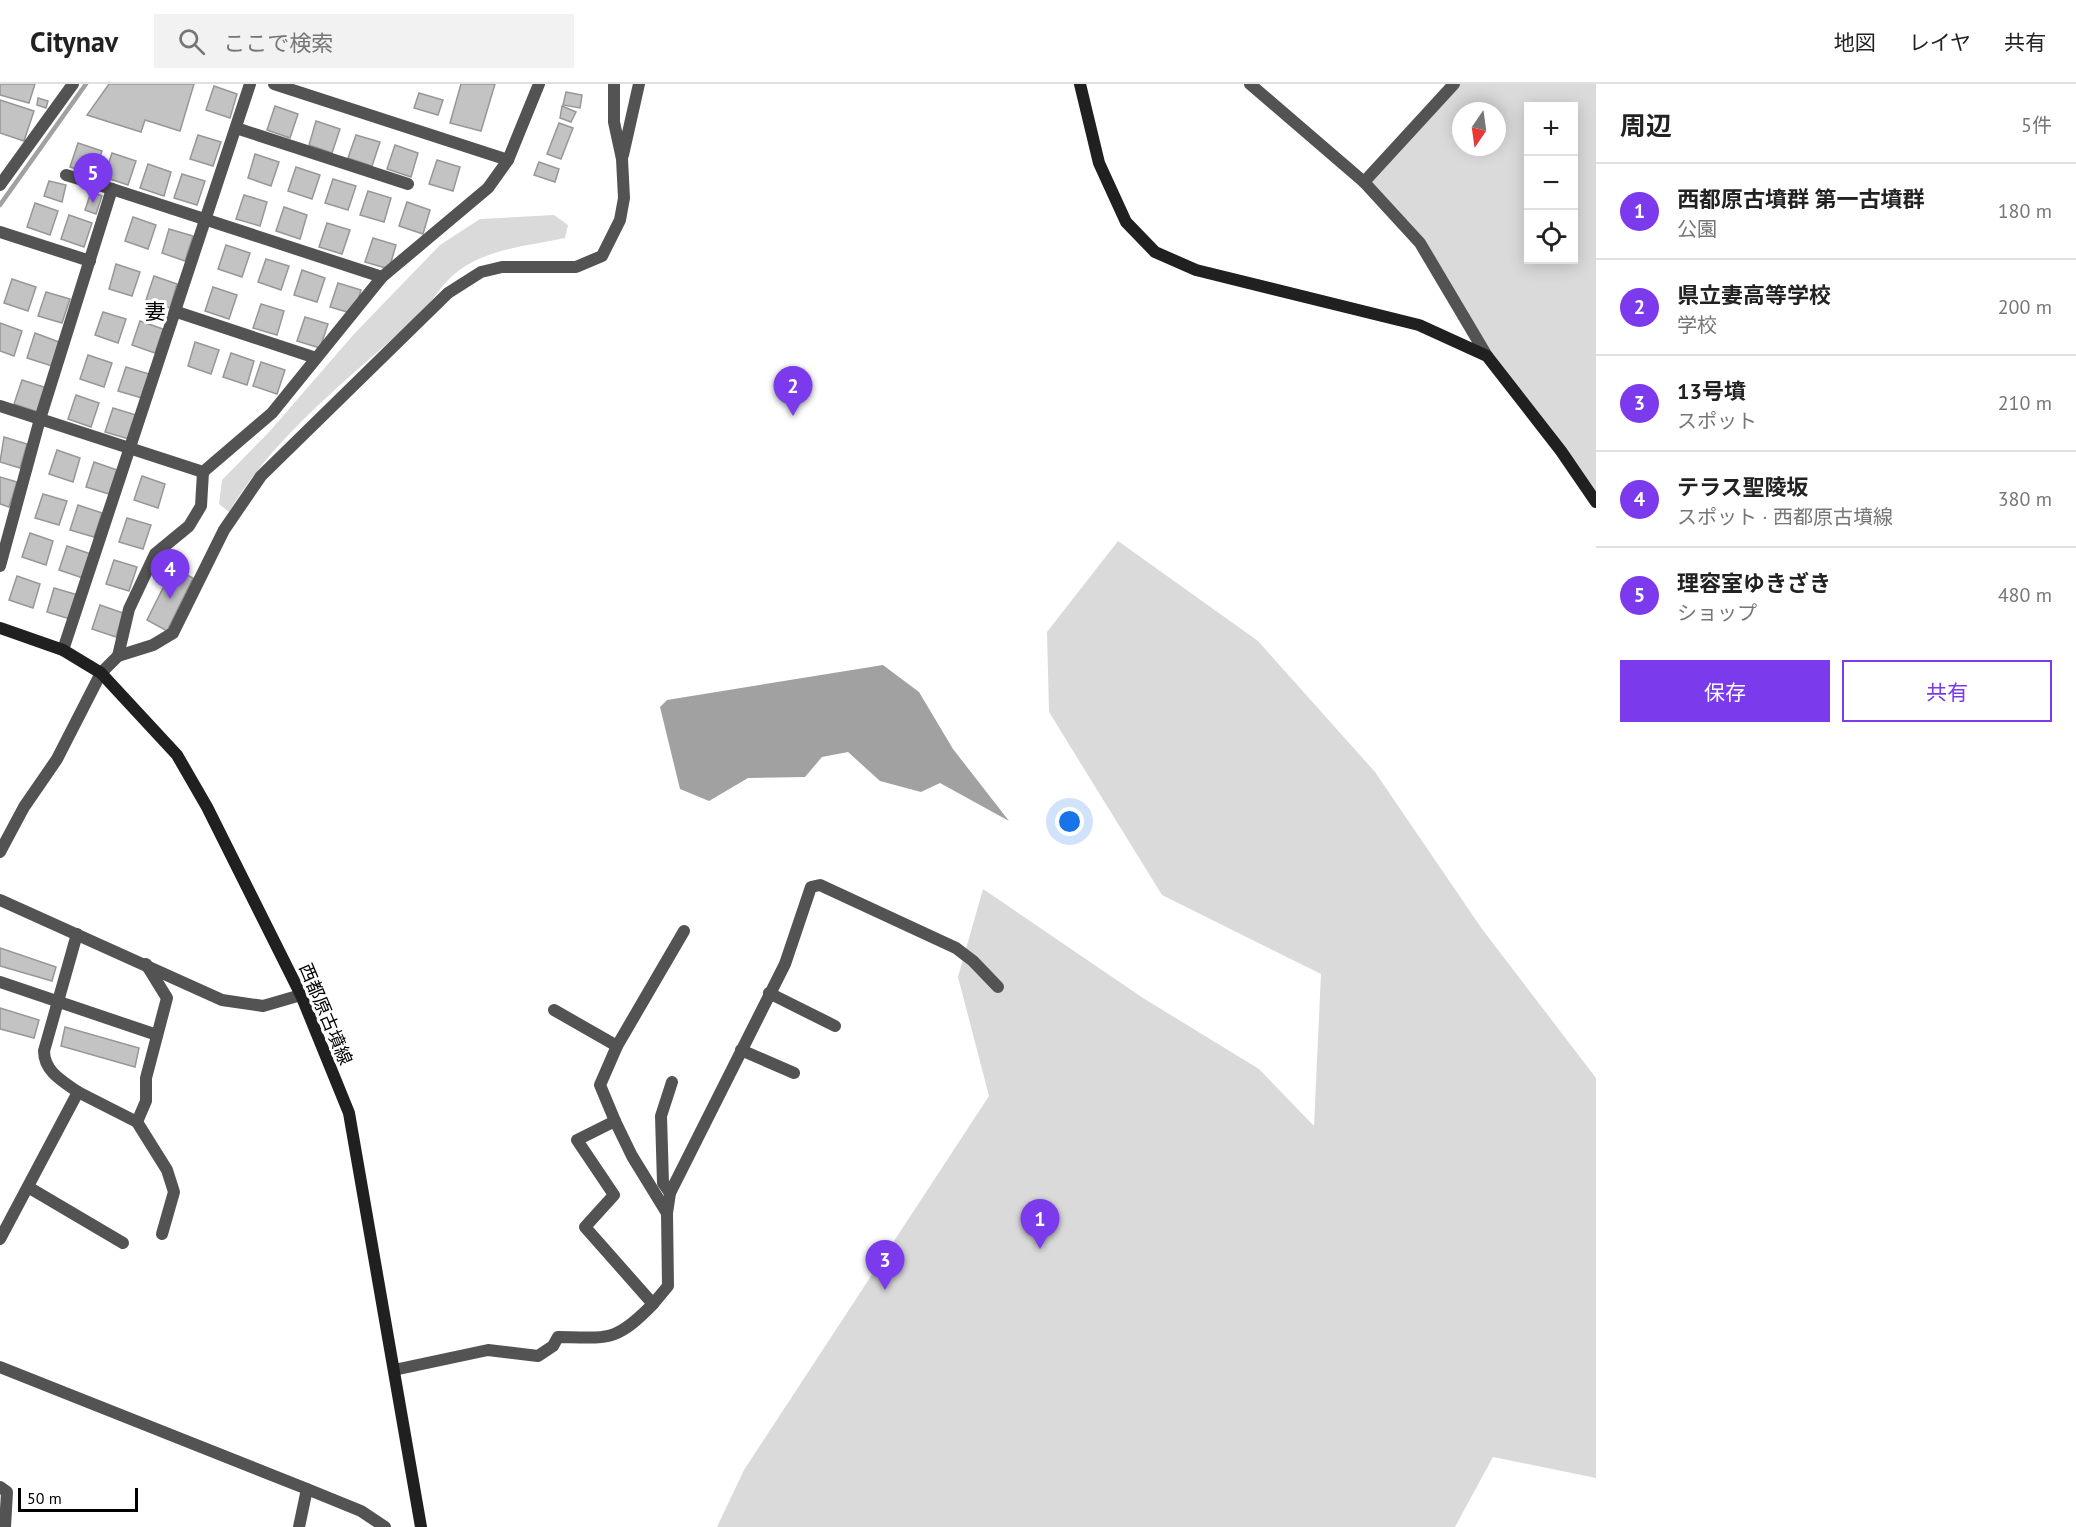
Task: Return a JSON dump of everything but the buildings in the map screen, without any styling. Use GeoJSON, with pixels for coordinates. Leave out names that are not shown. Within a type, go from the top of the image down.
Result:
{"type":"FeatureCollection","features":[{"type":"Feature","properties":{"kind":"main road"},"geometry":{"type":"LineString","coordinates":[[1080,84],[1099,163],[1126,222],[1155,252],[1196,270],[1419,325],[1487,356],[1561,451],[1596,502]]}},
{"type":"Feature","properties":{"kind":"main road","name":"西都原古墳線"},"geometry":{"type":"LineString","coordinates":[[0,628],[63,650],[100,673],[177,755],[207,807],[301,995],[349,1113],[422,1527]]}},
{"type":"Feature","properties":{"kind":"street"},"geometry":{"type":"LineString","coordinates":[[0,185],[73,84]]}},
{"type":"Feature","properties":{"kind":"street"},"geometry":{"type":"LineString","coordinates":[[63,650],[177,312],[250,84]]}},
{"type":"Feature","properties":{"kind":"street"},"geometry":{"type":"LineString","coordinates":[[274,84],[508,160]]}},
{"type":"Feature","properties":{"kind":"street"},"geometry":{"type":"LineString","coordinates":[[118,656],[129,609],[155,554],[189,526],[201,506],[203,472],[272,413],[382,277],[477,199],[508,160],[539,84]]}},
{"type":"Feature","properties":{"kind":"street"},"geometry":{"type":"LineString","coordinates":[[0,852],[24,807],[57,759],[100,673],[118,656],[153,645],[172,633],[225,530],[261,476],[448,293],[481,272],[502,267],[576,267],[602,256],[620,220],[624,198],[622,159],[614,122],[615,84]]}},
{"type":"Feature","properties":{"kind":"street"},"geometry":{"type":"LineString","coordinates":[[622,159],[639,84]]}},
{"type":"Feature","properties":{"kind":"street"},"geometry":{"type":"LineString","coordinates":[[1250,84],[1364,182],[1420,243],[1487,356]]}},
{"type":"Feature","properties":{"kind":"street"},"geometry":{"type":"LineString","coordinates":[[1364,182],[1454,84]]}},
{"type":"Feature","properties":{"kind":"street"},"geometry":{"type":"LineString","coordinates":[[236,129],[408,184]]}},
{"type":"Feature","properties":{"kind":"street"},"geometry":{"type":"LineString","coordinates":[[66,175],[206,218],[382,277]]}},
{"type":"Feature","properties":{"kind":"street"},"geometry":{"type":"LineString","coordinates":[[0,566],[40,419],[112,189]]}},
{"type":"Feature","properties":{"kind":"street"},"geometry":{"type":"LineString","coordinates":[[0,232],[90,261]]}},
{"type":"Feature","properties":{"kind":"street"},"geometry":{"type":"LineString","coordinates":[[177,312],[316,358]]}},
{"type":"Feature","properties":{"kind":"street"},"geometry":{"type":"LineString","coordinates":[[0,406],[203,472]]}},
{"type":"Feature","properties":{"kind":"street"},"geometry":{"type":"LineString","coordinates":[[394,1370],[488,1350],[538,1356],[553,1346],[558,1337],[603,1338],[629,1328],[653,1304],[668,1286],[667,1213],[670,1193],[784,964],[811,886],[820,885],[956,948],[974,961],[998,987]]}},
{"type":"Feature","properties":{"kind":"street"},"geometry":{"type":"LineString","coordinates":[[0,900],[222,1000],[263,1006],[301,995]]}},
{"type":"Feature","properties":{"kind":"street"},"geometry":{"type":"LineString","coordinates":[[667,1213],[632,1156],[600,1085],[617,1046],[684,931]]}},
{"type":"Feature","properties":{"kind":"street"},"geometry":{"type":"LineString","coordinates":[[77,934],[44,1051],[44,1062],[56,1076],[78,1092],[137,1122],[167,1170],[174,1192],[162,1234]]}},
{"type":"Feature","properties":{"kind":"street"},"geometry":{"type":"LineString","coordinates":[[137,1122],[146,1101],[146,1078],[167,998],[146,964]]}},
{"type":"Feature","properties":{"kind":"street"},"geometry":{"type":"LineString","coordinates":[[0,982],[158,1035]]}},
{"type":"Feature","properties":{"kind":"street"},"geometry":{"type":"LineString","coordinates":[[769,993],[835,1026]]}},
{"type":"Feature","properties":{"kind":"street"},"geometry":{"type":"LineString","coordinates":[[554,1010],[617,1046]]}},
{"type":"Feature","properties":{"kind":"street"},"geometry":{"type":"LineString","coordinates":[[741,1050],[794,1073]]}},
{"type":"Feature","properties":{"kind":"street"},"geometry":{"type":"LineString","coordinates":[[670,1193],[663,1184],[661,1116],[672,1082]]}},
{"type":"Feature","properties":{"kind":"street"},"geometry":{"type":"LineString","coordinates":[[0,1239],[78,1092]]}},
{"type":"Feature","properties":{"kind":"street"},"geometry":{"type":"LineString","coordinates":[[615,1121],[577,1140],[614,1195],[585,1227],[653,1304]]}},
{"type":"Feature","properties":{"kind":"street"},"geometry":{"type":"LineString","coordinates":[[28,1186],[123,1243]]}},
{"type":"Feature","properties":{"kind":"street"},"geometry":{"type":"LineString","coordinates":[[0,1367],[361,1511],[385,1527]]}},
{"type":"Feature","properties":{"kind":"street"},"geometry":{"type":"LineString","coordinates":[[0,1487],[7,1492],[5,1527]]}},
{"type":"Feature","properties":{"kind":"street"},"geometry":{"type":"LineString","coordinates":[[299,1527],[307,1489]]}},
{"type":"Feature","properties":{"kind":"shaded area"},"geometry":{"type":"Polygon","coordinates":[[[1454,84],[1596,84],[1596,502],[1487,356],[1420,243],[1364,182],[1454,84]]]}},
{"type":"Feature","properties":{"kind":"shaded area"},"geometry":{"type":"Polygon","coordinates":[[[554,215],[568,225],[565,238],[495,253],[457,272],[418,316],[341,384],[292,432],[248,483],[229,512],[219,504],[222,480],[270,431],[354,334],[440,245],[480,219],[554,215]]]}},
{"type":"Feature","properties":{"kind":"shaded area"},"geometry":{"type":"Polygon","coordinates":[[[1118,541],[1258,641],[1375,772],[1482,929],[1596,1078],[1596,1478],[1493,1457],[1455,1527],[717,1527],[744,1470],[989,1096],[958,977],[983,889],[1143,998],[1259,1069],[1314,1126],[1321,974],[1162,895],[1049,712],[1047,632],[1118,541]]]}},
{"type":"Feature","properties":{"kind":"shaded area"},"geometry":{"type":"Polygon","coordinates":[[[883,665],[919,692],[953,749],[1009,821],[940,783],[921,792],[880,781],[848,752],[822,757],[805,777],[748,778],[709,801],[680,789],[660,707],[667,700],[883,665]]]}},
{"type":"Feature","properties":{"kind":"waterway"},"geometry":{"type":"LineString","coordinates":[[0,205],[86,84]]}},
{"type":"Feature","properties":{"kind":"place","name":"理容室ゆきざき"},"geometry":{"type":"Point","coordinates":[93,203]}},
{"type":"Feature","properties":{"kind":"place","name":"県立妻高等学校"},"geometry":{"type":"Point","coordinates":[793,416]}},
{"type":"Feature","properties":{"kind":"place","name":"テラス聖陵坂"},"geometry":{"type":"Point","coordinates":[170,599]}},
{"type":"Feature","properties":{"kind":"place","name":"西都原古墳群 第一古墳群"},"geometry":{"type":"Point","coordinates":[1040,1249]}},
{"type":"Feature","properties":{"kind":"place","name":"13号墳"},"geometry":{"type":"Point","coordinates":[885,1290]}},
{"type":"Feature","properties":{"kind":"district","name":"妻"},"geometry":{"type":"Point","coordinates":[155,311]}}]}
